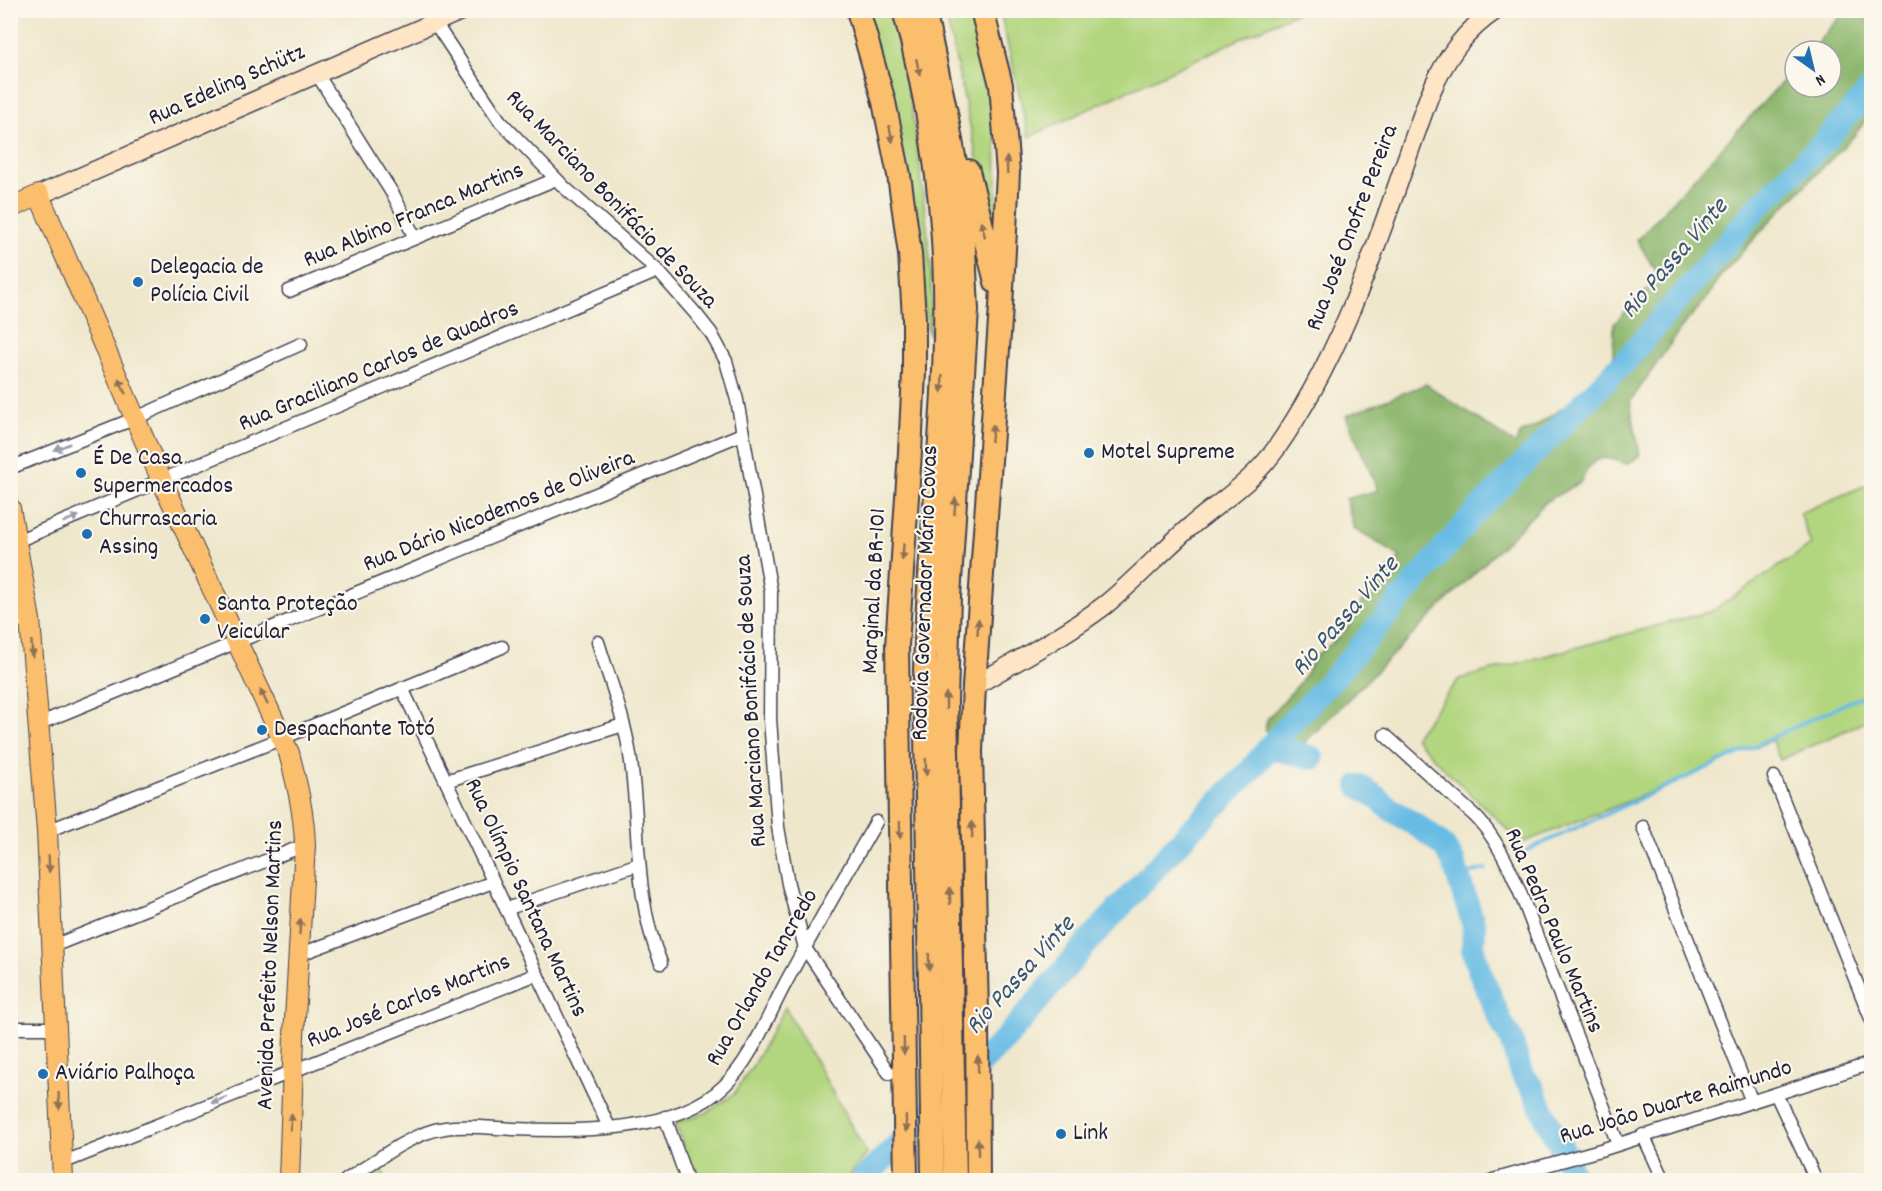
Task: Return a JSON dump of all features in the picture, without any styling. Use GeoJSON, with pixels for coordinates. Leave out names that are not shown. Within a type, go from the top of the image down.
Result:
{"type":"FeatureCollection","features":[{"type":"Feature","properties":{"kind":"highway","name":"Marginal da BR-101"},"geometry":{"type":"LineString","coordinates":[[858,10],[891,130],[910,254],[914,318],[914,373],[897,656],[897,1076],[906,1175]]}},
{"type":"Feature","properties":{"kind":"highway","name":"Rodovia Governador Mário Covas"},"geometry":{"type":"LineString","coordinates":[[904,10],[933,148],[940,206],[945,284],[942,389],[927,598],[925,659],[933,1180]]}},
{"type":"Feature","properties":{"kind":"highway"},"geometry":{"type":"LineString","coordinates":[[924,10],[983,227],[1001,307]]}},
{"type":"Feature","properties":{"kind":"highway","name":"Rodovia Governador Mário Covas"},"geometry":{"type":"LineString","coordinates":[[924,10],[958,179],[967,310],[947,655],[956,1119],[955,1180]]}},
{"type":"Feature","properties":{"kind":"highway"},"geometry":{"type":"LineString","coordinates":[[978,1180],[977,1014],[971,807],[974,686],[1001,307],[1008,173],[1001,85],[982,10]]}},
{"type":"Feature","properties":{"kind":"highway"},"geometry":{"type":"LineString","coordinates":[[910,452],[945,284]]}},
{"type":"Feature","properties":{"kind":"main road","name":"Rua Edeling Schütz"},"geometry":{"type":"LineString","coordinates":[[10,208],[39,195]]}},
{"type":"Feature","properties":{"kind":"main road","name":"Avenida Prefeito Nelson Martins"},"geometry":{"type":"LineString","coordinates":[[39,195],[162,481],[284,738],[300,794],[305,844],[292,1071],[289,1180]]}},
{"type":"Feature","properties":{"kind":"main road"},"geometry":{"type":"LineString","coordinates":[[10,508],[30,620],[47,831],[63,1172]]}},
{"type":"Feature","properties":{"kind":"street","name":"Rua Edeling Schütz"},"geometry":{"type":"LineString","coordinates":[[39,195],[463,10]]}},
{"type":"Feature","properties":{"kind":"street","name":"Rua José Onofre Pereira"},"geometry":{"type":"LineString","coordinates":[[974,686],[1056,637],[1105,604],[1175,540],[1251,477],[1274,451],[1302,406],[1347,321],[1427,102],[1443,65],[1461,40],[1496,10]]}},
{"type":"Feature","properties":{"kind":"street","name":"Rua Marciano Bonifácio de Souza"},"geometry":{"type":"LineString","coordinates":[[435,23],[500,121],[556,179],[658,271],[696,314],[720,348],[732,380],[771,592],[770,719],[778,827],[788,884],[804,948]]}},
{"type":"Feature","properties":{"kind":"street"},"geometry":{"type":"LineString","coordinates":[[317,74],[394,196],[415,238]]}},
{"type":"Feature","properties":{"kind":"street","name":"Rua Albino Franca Martins"},"geometry":{"type":"LineString","coordinates":[[289,291],[556,179]]}},
{"type":"Feature","properties":{"kind":"street","name":"Rua Graciliano Carlos de Quadros"},"geometry":{"type":"LineString","coordinates":[[17,541],[658,271]]}},
{"type":"Feature","properties":{"kind":"street"},"geometry":{"type":"LineString","coordinates":[[10,468],[136,418],[301,344]]}},
{"type":"Feature","properties":{"kind":"street","name":"Rua Dário Nicodemos de Oliveira"},"geometry":{"type":"LineString","coordinates":[[38,724],[742,434]]}},
{"type":"Feature","properties":{"kind":"street"},"geometry":{"type":"LineString","coordinates":[[10,621],[30,620]]}},
{"type":"Feature","properties":{"kind":"street"},"geometry":{"type":"LineString","coordinates":[[598,642],[623,725],[632,765],[639,864],[651,935],[661,963]]}},
{"type":"Feature","properties":{"kind":"street"},"geometry":{"type":"LineString","coordinates":[[47,831],[284,738],[502,647]]}},
{"type":"Feature","properties":{"kind":"street","name":"Rua Olímpio Santana Martins"},"geometry":{"type":"LineString","coordinates":[[402,688],[609,1127]]}},
{"type":"Feature","properties":{"kind":"street"},"geometry":{"type":"LineString","coordinates":[[446,781],[623,725]]}},
{"type":"Feature","properties":{"kind":"street","name":"Rua Pedro Paulo Martins"},"geometry":{"type":"LineString","coordinates":[[1385,735],[1486,828],[1517,888],[1618,1144]]}},
{"type":"Feature","properties":{"kind":"street"},"geometry":{"type":"LineString","coordinates":[[1774,777],[1872,1021]]}},
{"type":"Feature","properties":{"kind":"street","name":"Rua Orlando Tancredo"},"geometry":{"type":"LineString","coordinates":[[345,1180],[405,1143],[443,1128],[543,1130],[609,1127],[665,1117],[685,1111],[705,1101],[725,1086],[741,1066],[804,948],[876,822]]}},
{"type":"Feature","properties":{"kind":"street"},"geometry":{"type":"LineString","coordinates":[[1643,827],[1752,1102]]}},
{"type":"Feature","properties":{"kind":"street"},"geometry":{"type":"LineString","coordinates":[[53,946],[305,844]]}},
{"type":"Feature","properties":{"kind":"street"},"geometry":{"type":"LineString","coordinates":[[506,909],[639,864]]}},
{"type":"Feature","properties":{"kind":"street"},"geometry":{"type":"LineString","coordinates":[[298,955],[493,882]]}},
{"type":"Feature","properties":{"kind":"street"},"geometry":{"type":"LineString","coordinates":[[804,948],[897,1076]]}},
{"type":"Feature","properties":{"kind":"street","name":"Rua José Carlos Martins"},"geometry":{"type":"LineString","coordinates":[[63,1172],[292,1071],[537,974]]}},
{"type":"Feature","properties":{"kind":"street"},"geometry":{"type":"LineString","coordinates":[[10,1028],[56,1028]]}},
{"type":"Feature","properties":{"kind":"street","name":"Rua João Duarte Raimundo"},"geometry":{"type":"LineString","coordinates":[[1492,1180],[1582,1156],[1872,1063]]}},
{"type":"Feature","properties":{"kind":"street"},"geometry":{"type":"LineString","coordinates":[[1776,1094],[1816,1180]]}},
{"type":"Feature","properties":{"kind":"street"},"geometry":{"type":"LineString","coordinates":[[665,1117],[687,1180]]}},
{"type":"Feature","properties":{"kind":"street"},"geometry":{"type":"LineString","coordinates":[[1643,1136],[1664,1180]]}},
{"type":"Feature","properties":{"kind":"green space"},"geometry":{"type":"Polygon","coordinates":[[[1000,10],[1300,11],[1029,137],[1000,10]]]}},
{"type":"Feature","properties":{"kind":"green space"},"geometry":{"type":"Polygon","coordinates":[[[863,11],[889,11],[906,79],[929,247],[931,318],[929,336],[898,125],[863,11]]]}},
{"type":"Feature","properties":{"kind":"green space"},"geometry":{"type":"Polygon","coordinates":[[[945,11],[974,11],[987,57],[996,131],[996,244],[945,11]]]}},
{"type":"Feature","properties":{"kind":"green space"},"geometry":{"type":"Polygon","coordinates":[[[1845,11],[1871,11],[1871,113],[1854,136],[1773,218],[1719,278],[1705,301],[1684,324],[1630,402],[1640,456],[1627,464],[1607,458],[1597,459],[1588,468],[1580,483],[1548,500],[1305,742],[1291,746],[1281,742],[1265,730],[1267,719],[1300,683],[1316,656],[1343,634],[1366,593],[1401,557],[1354,528],[1346,499],[1378,490],[1346,416],[1426,384],[1515,444],[1520,434],[1533,428],[1596,385],[1613,358],[1614,324],[1659,277],[1637,240],[1783,81],[1783,99],[1843,99],[1843,39],[1820,39],[1845,11]]]}},
{"type":"Feature","properties":{"kind":"green space"},"geometry":{"type":"Polygon","coordinates":[[[1871,483],[1871,719],[1780,760],[1772,740],[1639,797],[1522,843],[1414,737],[1459,679],[1712,611],[1811,545],[1800,513],[1871,483]]]}},
{"type":"Feature","properties":{"kind":"green space"},"geometry":{"type":"Polygon","coordinates":[[[785,1007],[867,1154],[846,1180],[695,1180],[675,1123],[706,1113],[734,1094],[785,1007]]]}},
{"type":"Feature","properties":{"kind":"green space"},"geometry":{"type":"Polygon","coordinates":[[[379,1164],[387,1180],[354,1180],[379,1164]]]}},
{"type":"Feature","properties":{"kind":"waterway","name":"Rio Passa Vinte"},"geometry":{"type":"LineString","coordinates":[[862,1180],[1006,1038],[1088,942],[1185,836],[1248,773],[1277,738],[1336,675],[1472,516],[1629,357],[1756,209],[1823,143],[1872,88]]}},
{"type":"Feature","properties":{"kind":"waterway"},"geometry":{"type":"LineString","coordinates":[[1519,854],[1872,691]]}},
{"type":"Feature","properties":{"kind":"waterway"},"geometry":{"type":"LineString","coordinates":[[1268,748],[1312,758]]}},
{"type":"Feature","properties":{"kind":"waterway"},"geometry":{"type":"LineString","coordinates":[[1359,786],[1428,833],[1444,847],[1453,861],[1474,926],[1473,950],[1480,972],[1501,1022],[1511,1039],[1520,1070],[1534,1091],[1575,1180]]}},
{"type":"Feature","properties":{"kind":"waterway"},"geometry":{"type":"LineString","coordinates":[[1457,876],[1486,869]]}},
{"type":"Feature","properties":{"kind":"place","name":"Delegacia de Polícia Civil"},"geometry":{"type":"Point","coordinates":[138,282]}},
{"type":"Feature","properties":{"kind":"place","name":"Motel Supreme"},"geometry":{"type":"Point","coordinates":[1089,453]}},
{"type":"Feature","properties":{"kind":"place","name":"É De Casa Supermercados"},"geometry":{"type":"Point","coordinates":[81,473]}},
{"type":"Feature","properties":{"kind":"place","name":"Churrascaria Assing"},"geometry":{"type":"Point","coordinates":[87,534]}},
{"type":"Feature","properties":{"kind":"place","name":"Santa Proteção Veicular"},"geometry":{"type":"Point","coordinates":[205,619]}},
{"type":"Feature","properties":{"kind":"place","name":"Despachante Totó"},"geometry":{"type":"Point","coordinates":[262,730]}},
{"type":"Feature","properties":{"kind":"place","name":"Aviário Palhoça"},"geometry":{"type":"Point","coordinates":[43,1074]}},
{"type":"Feature","properties":{"kind":"place","name":"Link"},"geometry":{"type":"Point","coordinates":[1061,1134]}}]}
